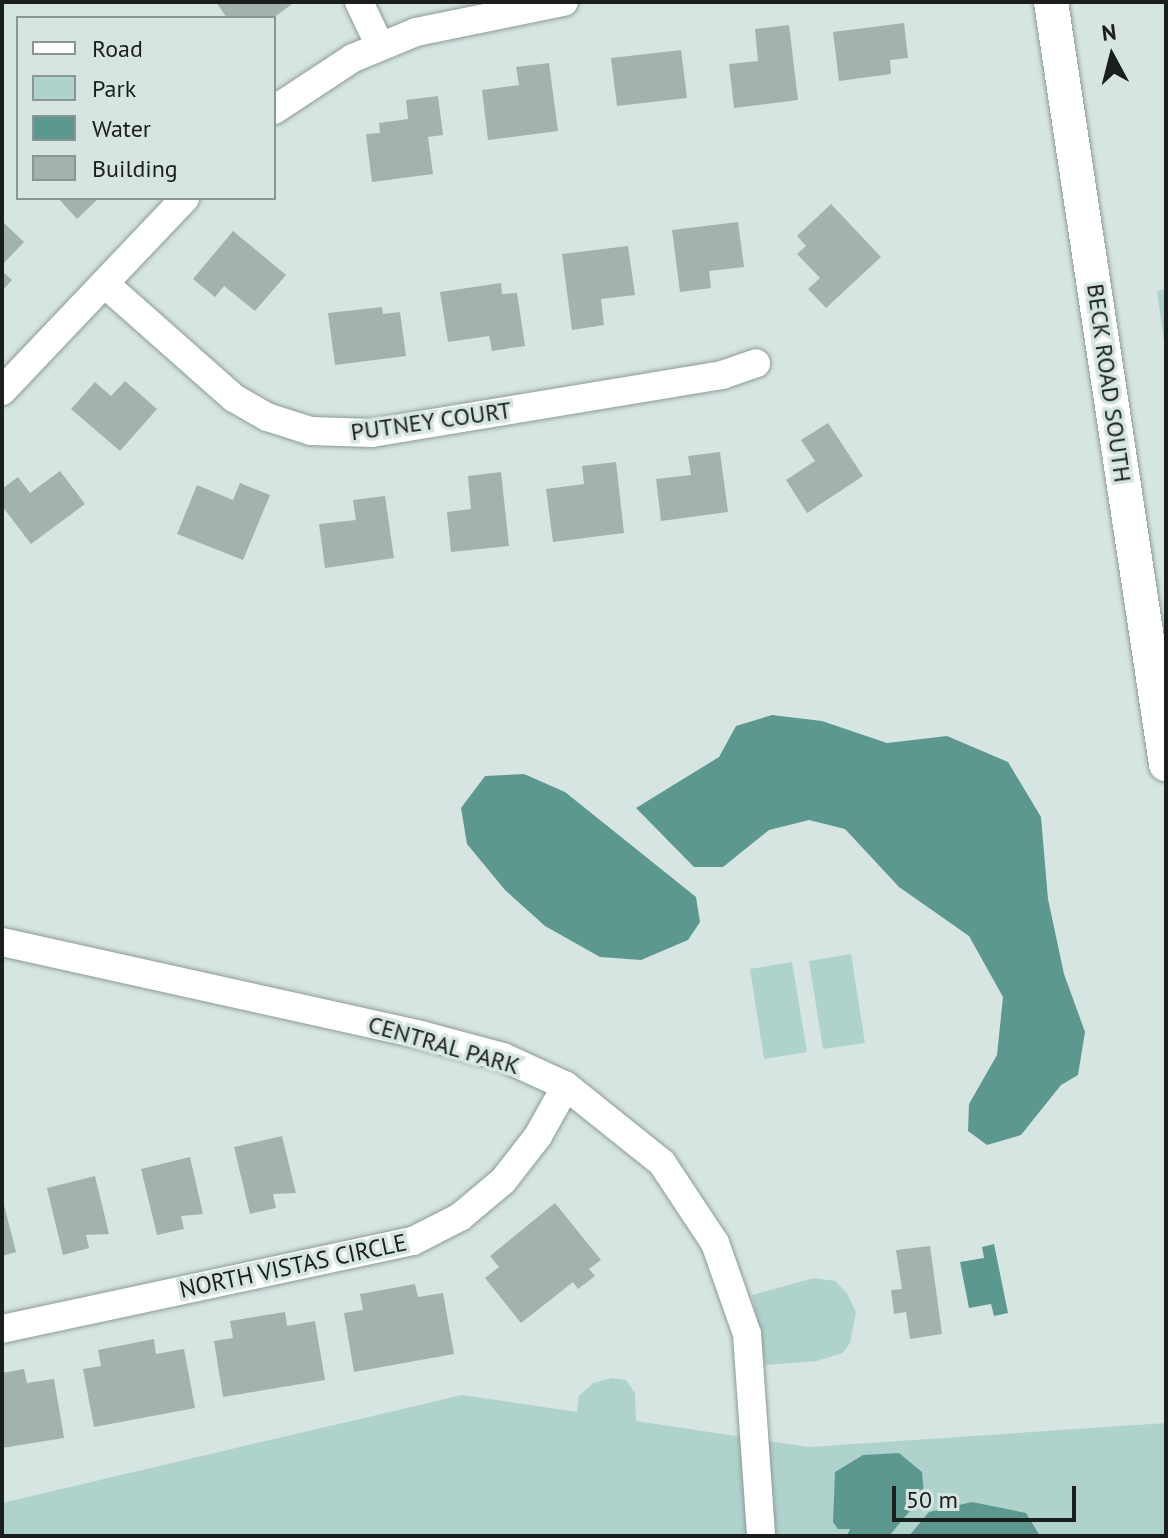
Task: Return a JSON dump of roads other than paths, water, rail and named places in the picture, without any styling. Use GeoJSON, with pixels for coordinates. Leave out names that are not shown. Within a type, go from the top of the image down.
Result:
{"type":"FeatureCollection","features":[{"type":"Feature","properties":{"kind":"main road","name":"BECK ROAD SOUTH"},"geometry":{"type":"LineString","coordinates":[[1051,2],[1166,764]]}},
{"type":"Feature","properties":{"kind":"street"},"geometry":{"type":"LineString","coordinates":[[359,2],[380,46]]}},
{"type":"Feature","properties":{"kind":"street"},"geometry":{"type":"LineString","coordinates":[[276,109],[320,77],[380,46],[460,21],[564,2]]}},
{"type":"Feature","properties":{"kind":"street"},"geometry":{"type":"LineString","coordinates":[[2,391],[183,200]]}},
{"type":"Feature","properties":{"kind":"street","name":"PUTNEY COURT"},"geometry":{"type":"LineString","coordinates":[[105,284],[234,398],[267,417],[311,431],[372,433],[722,375],[756,363]]}},
{"type":"Feature","properties":{"kind":"street","name":"CENTRAL PARK"},"geometry":{"type":"LineString","coordinates":[[2,942],[421,1035],[503,1057],[566,1086],[662,1163],[715,1243],[747,1334],[761,1536]]}},
{"type":"Feature","properties":{"kind":"street","name":"NORTH VISTAS CIRCLE"},"geometry":{"type":"LineString","coordinates":[[2,1329],[413,1241],[460,1217],[503,1181],[538,1136],[566,1086]]}},
{"type":"Feature","properties":{"kind":"water"},"geometry":{"type":"Polygon","coordinates":[[[772,715],[822,721],[887,743],[947,736],[1008,762],[1041,817],[1048,899],[1064,974],[1085,1032],[1078,1075],[1061,1085],[1021,1135],[987,1145],[968,1131],[969,1104],[997,1055],[1003,997],[969,936],[899,887],[845,829],[809,820],[769,830],[723,867],[694,867],[636,808],[719,757],[736,726],[772,715]]]}},
{"type":"Feature","properties":{"kind":"water"},"geometry":{"type":"Polygon","coordinates":[[[524,774],[565,792],[696,897],[700,922],[688,940],[641,960],[600,957],[545,926],[505,890],[467,844],[461,808],[485,776],[524,774]]]}},
{"type":"Feature","properties":{"kind":"water"},"geometry":{"type":"Polygon","coordinates":[[[994,1244],[1008,1313],[994,1316],[991,1304],[969,1308],[960,1262],[984,1258],[982,1247],[994,1244]]]}},
{"type":"Feature","properties":{"kind":"water"},"geometry":{"type":"Polygon","coordinates":[[[899,1453],[922,1472],[924,1494],[889,1536],[847,1536],[850,1529],[838,1529],[833,1522],[835,1472],[863,1455],[899,1453]]]}},
{"type":"Feature","properties":{"kind":"water"},"geometry":{"type":"Polygon","coordinates":[[[972,1502],[1026,1513],[1040,1536],[909,1536],[929,1512],[972,1502]]]}}]}
